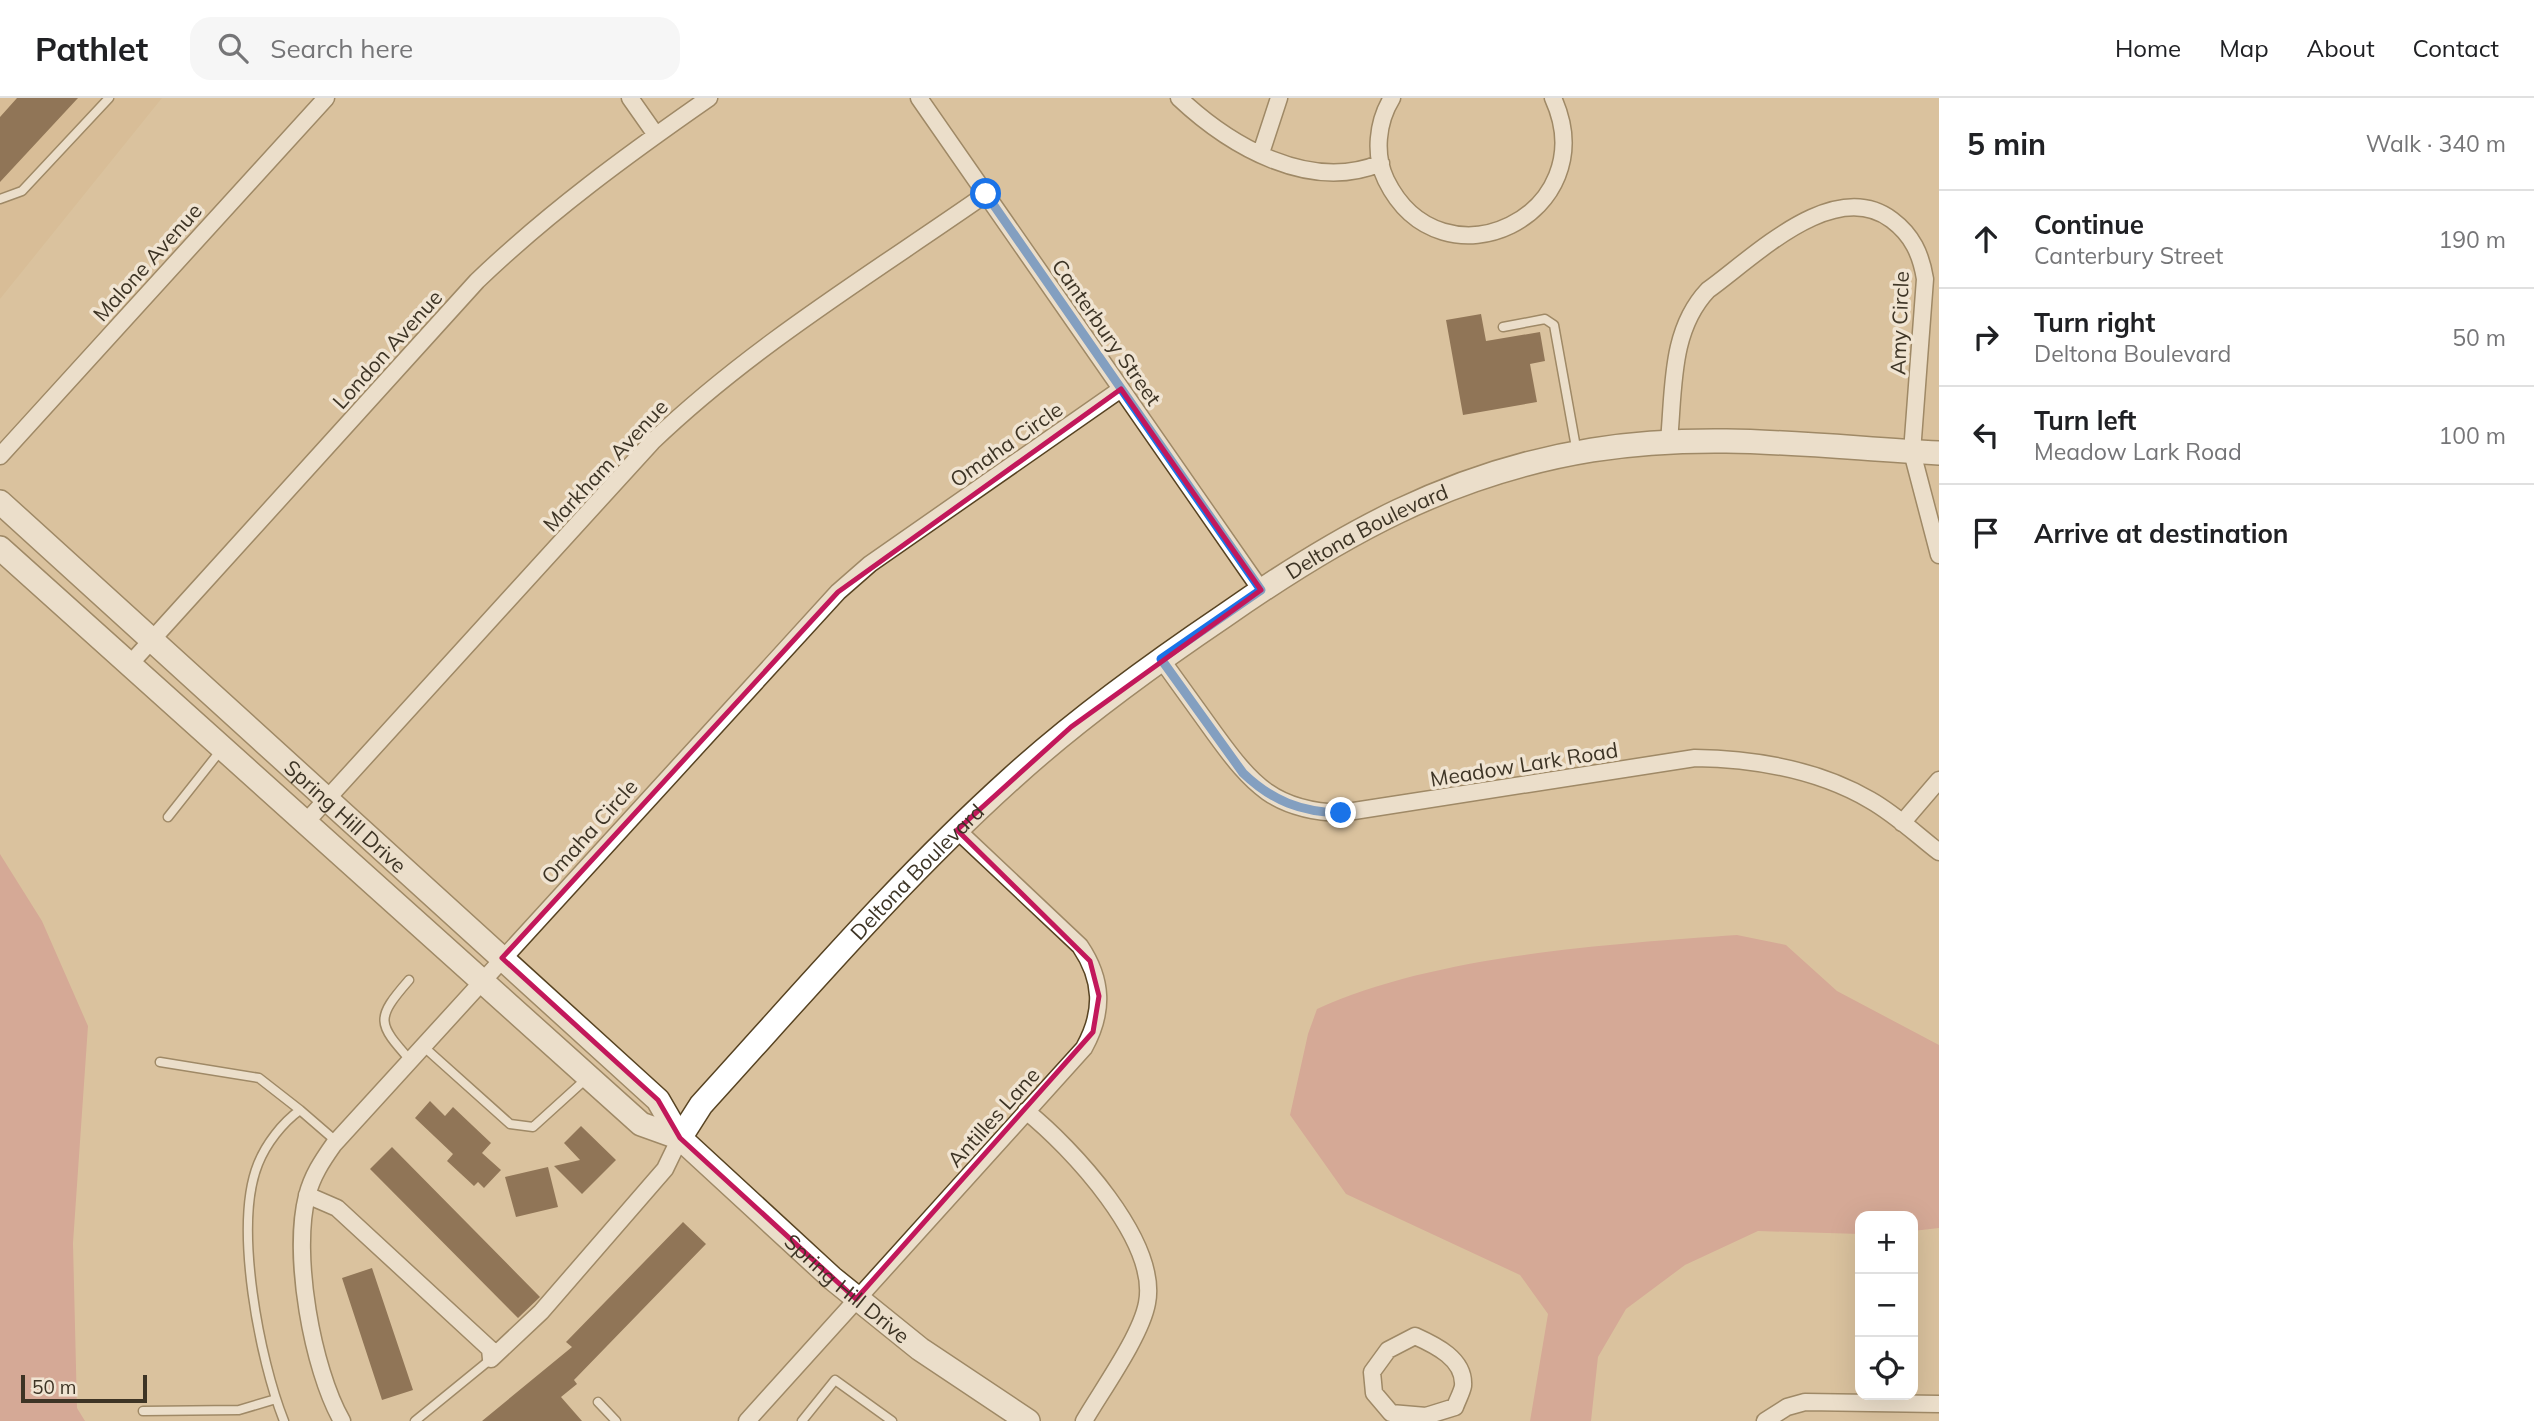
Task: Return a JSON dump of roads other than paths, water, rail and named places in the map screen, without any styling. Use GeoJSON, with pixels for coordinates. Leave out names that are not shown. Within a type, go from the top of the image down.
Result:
{"type":"FeatureCollection","features":[{"type":"Feature","properties":{"kind":"main road","name":"Deltona Boulevard"},"geometry":{"type":"LineString","coordinates":[[680,1138],[701,1105],[889,897],[957,830],[1071,727],[1161,659],[1326,547],[1419,500],[1473,480],[1577,453],[1669,441],[1746,439],[1939,453]]}},
{"type":"Feature","properties":{"kind":"main road","name":"Spring Hill Drive"},"geometry":{"type":"LineString","coordinates":[[0,502],[658,1100],[680,1138],[856,1299],[920,1349],[1028,1421]]}},
{"type":"Feature","properties":{"kind":"main road","name":"Spring Hill Drive"},"geometry":{"type":"LineString","coordinates":[[0,548],[641,1124],[680,1138]]}},
{"type":"Feature","properties":{"kind":"street","name":"Malone Avenue"},"geometry":{"type":"LineString","coordinates":[[0,456],[326,98]]}},
{"type":"Feature","properties":{"kind":"street"},"geometry":{"type":"LineString","coordinates":[[630,98],[656,135]]}},
{"type":"Feature","properties":{"kind":"street","name":"London Avenue"},"geometry":{"type":"LineString","coordinates":[[130,664],[477,281],[577,191],[709,98]]}},
{"type":"Feature","properties":{"kind":"street","name":"Canterbury Street"},"geometry":{"type":"LineString","coordinates":[[919,98],[1261,590]]}},
{"type":"Feature","properties":{"kind":"street"},"geometry":{"type":"LineString","coordinates":[[1179,98],[1201,119],[1229,138],[1300,169],[1345,173],[1381,163]]}},
{"type":"Feature","properties":{"kind":"street"},"geometry":{"type":"LineString","coordinates":[[1261,153],[1279,98]]}},
{"type":"Feature","properties":{"kind":"street"},"geometry":{"type":"LineString","coordinates":[[1392,98],[1382,121],[1381,163],[1393,193],[1404,208],[1434,228],[1473,236],[1503,230],[1527,217],[1540,205],[1560,170],[1564,134],[1553,98]]}},
{"type":"Feature","properties":{"kind":"street","name":"Markham Avenue"},"geometry":{"type":"LineString","coordinates":[[306,822],[652,442],[690,406],[732,371],[986,194]]}},
{"type":"Feature","properties":{"kind":"street","name":"Amy Circle"},"geometry":{"type":"LineString","coordinates":[[1669,441],[1679,339],[1696,303],[1708,290],[1808,217],[1837,207],[1855,206],[1887,216],[1902,227],[1913,242],[1922,261],[1925,279],[1912,452],[1939,555]]}},
{"type":"Feature","properties":{"kind":"street","name":"Omaha Circle"},"geometry":{"type":"LineString","coordinates":[[342,1421],[327,1391],[314,1347],[306,1292],[302,1225],[307,1195],[318,1166],[502,958],[838,592],[870,564],[1121,388]]}},
{"type":"Feature","properties":{"kind":"street","name":"Meadow Lark Road"},"geometry":{"type":"LineString","coordinates":[[1161,659],[1250,779],[1271,797],[1293,807],[1317,813],[1341,813],[1695,758],[1729,759],[1798,771],[1833,782],[1871,801],[1939,852]]}},
{"type":"Feature","properties":{"kind":"street"},"geometry":{"type":"LineString","coordinates":[[1902,823],[1939,780]]}},
{"type":"Feature","properties":{"kind":"street","name":"Antilles Lane"},"geometry":{"type":"LineString","coordinates":[[747,1421],[1084,1048],[1093,1032],[1098,1015],[1098,981],[1080,946],[957,830]]}},
{"type":"Feature","properties":{"kind":"street"},"geometry":{"type":"LineString","coordinates":[[1026,1111],[1057,1137],[1108,1198],[1146,1268],[1149,1286],[1141,1322],[1084,1421]]}},
{"type":"Feature","properties":{"kind":"street"},"geometry":{"type":"LineString","coordinates":[[491,1359],[541,1312],[665,1169],[680,1138]]}},
{"type":"Feature","properties":{"kind":"street"},"geometry":{"type":"LineString","coordinates":[[307,1195],[337,1208],[383,1248],[490,1349],[491,1359]]}},
{"type":"Feature","properties":{"kind":"street"},"geometry":{"type":"LineString","coordinates":[[1415,1336],[1439,1347],[1456,1363],[1463,1385],[1455,1407],[1426,1416],[1390,1417],[1374,1392],[1372,1372],[1388,1350],[1415,1336]]}},
{"type":"Feature","properties":{"kind":"street"},"geometry":{"type":"LineString","coordinates":[[1765,1421],[1787,1407],[1805,1402],[1939,1404]]}},
{"type":"Feature","properties":{"kind":"lane"},"geometry":{"type":"LineString","coordinates":[[0,199],[22,191],[109,98]]}},
{"type":"Feature","properties":{"kind":"lane"},"geometry":{"type":"LineString","coordinates":[[1503,327],[1545,319],[1554,325],[1577,453]]}},
{"type":"Feature","properties":{"kind":"lane"},"geometry":{"type":"LineString","coordinates":[[168,817],[223,747]]}},
{"type":"Feature","properties":{"kind":"lane"},"geometry":{"type":"LineString","coordinates":[[409,980],[386,1006],[383,1020],[386,1033],[411,1061]]}},
{"type":"Feature","properties":{"kind":"lane"},"geometry":{"type":"LineString","coordinates":[[424,1047],[510,1124],[533,1127],[589,1076]]}},
{"type":"Feature","properties":{"kind":"lane"},"geometry":{"type":"LineString","coordinates":[[160,1062],[259,1078],[337,1142]]}},
{"type":"Feature","properties":{"kind":"lane"},"geometry":{"type":"LineString","coordinates":[[284,1421],[262,1358],[249,1233],[250,1200],[258,1164],[284,1122],[300,1110]]}},
{"type":"Feature","properties":{"kind":"lane"},"geometry":{"type":"LineString","coordinates":[[415,1421],[491,1359]]}},
{"type":"Feature","properties":{"kind":"lane"},"geometry":{"type":"LineString","coordinates":[[802,1421],[835,1380],[892,1421]]}},
{"type":"Feature","properties":{"kind":"lane"},"geometry":{"type":"LineString","coordinates":[[143,1411],[239,1410],[276,1399]]}},
{"type":"Feature","properties":{"kind":"lane"},"geometry":{"type":"LineString","coordinates":[[598,1402],[616,1421]]}}]}
